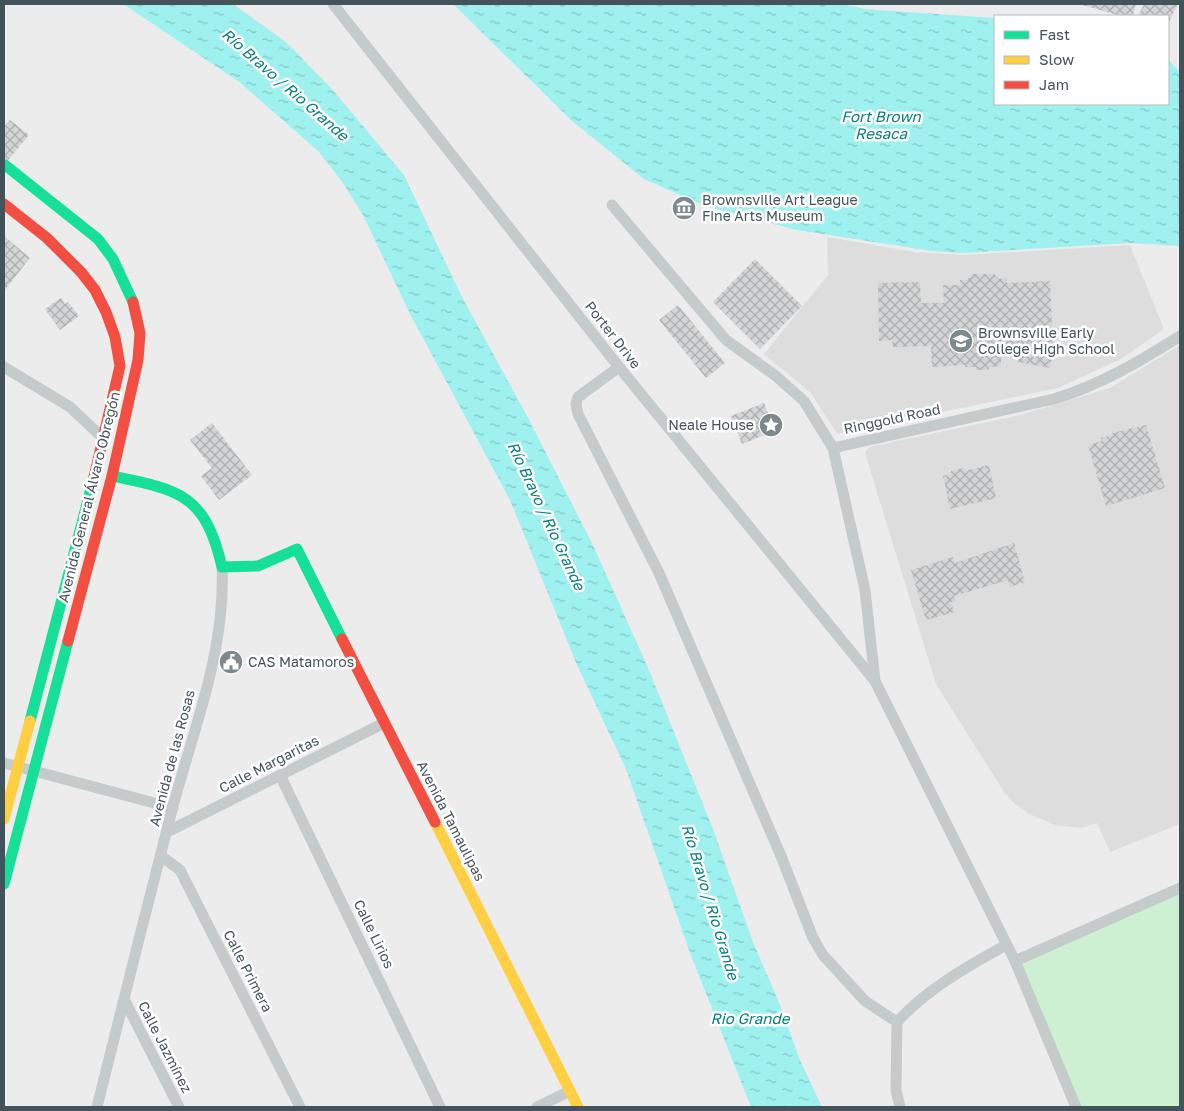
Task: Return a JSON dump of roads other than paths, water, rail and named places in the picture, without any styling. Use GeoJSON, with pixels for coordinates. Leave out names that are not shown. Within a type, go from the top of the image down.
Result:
{"type":"FeatureCollection","features":[{"type":"Feature","properties":{"kind":"main road","name":"Avenida General Álvaro Obregón"},"geometry":{"type":"LineString","coordinates":[[4,884],[32,771],[112,476],[138,360],[140,333],[137,313],[131,294],[113,259],[98,240],[5,165]]}},
{"type":"Feature","properties":{"kind":"main road","name":"Avenida General Álvaro Obregón"},"geometry":{"type":"LineString","coordinates":[[4,204],[69,257],[86,274],[107,311],[118,347],[120,366],[104,438],[4,819]]}},
{"type":"Feature","properties":{"kind":"main road","name":"Avenida de las Rosas"},"geometry":{"type":"LineString","coordinates":[[112,476],[179,493],[189,500],[201,513],[209,526],[222,567]]}},
{"type":"Feature","properties":{"kind":"main road","name":"Avenida Tamaulipas"},"geometry":{"type":"LineString","coordinates":[[222,567],[258,566],[297,549],[578,1107]]}},
{"type":"Feature","properties":{"kind":"main road"},"geometry":{"type":"LineString","coordinates":[[68,577],[83,581]]}},
{"type":"Feature","properties":{"kind":"street","name":"Porter Drive"},"geometry":{"type":"LineString","coordinates":[[333,4],[619,367],[875,681]]}},
{"type":"Feature","properties":{"kind":"street","name":"Ringgold Road"},"geometry":{"type":"LineString","coordinates":[[612,205],[726,340],[776,376],[804,401],[833,448],[1079,392],[1114,376],[1180,336]]}},
{"type":"Feature","properties":{"kind":"street"},"geometry":{"type":"LineString","coordinates":[[4,367],[70,407],[104,438]]}},
{"type":"Feature","properties":{"kind":"street"},"geometry":{"type":"LineString","coordinates":[[619,367],[578,397],[576,404],[578,414],[659,573],[813,938],[823,956],[865,1001],[897,1022]]}},
{"type":"Feature","properties":{"kind":"street"},"geometry":{"type":"LineString","coordinates":[[833,448],[865,590],[875,681],[1015,961],[1076,1107]]}},
{"type":"Feature","properties":{"kind":"street","name":"Avenida de las Rosas"},"geometry":{"type":"LineString","coordinates":[[97,1107],[218,636],[224,596],[222,567]]}},
{"type":"Feature","properties":{"kind":"street","name":"Calle Margaritas"},"geometry":{"type":"LineString","coordinates":[[167,832],[384,723]]}},
{"type":"Feature","properties":{"kind":"street"},"geometry":{"type":"LineString","coordinates":[[4,763],[173,808]]}},
{"type":"Feature","properties":{"kind":"street","name":"Calle Lirios"},"geometry":{"type":"LineString","coordinates":[[280,775],[440,1107]]}},
{"type":"Feature","properties":{"kind":"street","name":"Calle Primera"},"geometry":{"type":"LineString","coordinates":[[161,856],[180,870],[300,1107]]}},
{"type":"Feature","properties":{"kind":"street"},"geometry":{"type":"LineString","coordinates":[[1015,961],[1180,888]]}},
{"type":"Feature","properties":{"kind":"street"},"geometry":{"type":"LineString","coordinates":[[900,1107],[896,1090],[897,1022],[914,1003],[946,980],[1006,945]]}},
{"type":"Feature","properties":{"kind":"street","name":"Calle Jazmínez"},"geometry":{"type":"LineString","coordinates":[[124,999],[179,1107]]}},
{"type":"Feature","properties":{"kind":"street"},"geometry":{"type":"LineString","coordinates":[[537,1107],[570,1091]]}},
{"type":"Feature","properties":{"kind":"water","name":"Rio Grande"},"geometry":{"type":"Polygon","coordinates":[[[123,4],[233,4],[286,42],[332,89],[404,175],[461,295],[526,414],[593,545],[649,670],[713,829],[753,942],[778,1000],[800,1060],[822,1107],[751,1107],[690,953],[626,769],[577,665],[510,500],[410,314],[363,215],[343,183],[319,152],[238,81],[123,4]]]}},
{"type":"Feature","properties":{"kind":"water","name":"Fort Brown Resaca"},"geometry":{"type":"Polygon","coordinates":[[[453,4],[842,4],[865,9],[994,18],[994,105],[1169,105],[1169,60],[1180,72],[1180,246],[1131,243],[962,253],[932,251],[797,230],[705,206],[644,179],[572,121],[453,4]]]}},
{"type":"Feature","properties":{"kind":"place","name":"Brownsville Art League Fine Arts Museum"},"geometry":{"type":"Point","coordinates":[684,208]}},
{"type":"Feature","properties":{"kind":"place","name":"Brownsville Early College High School"},"geometry":{"type":"Point","coordinates":[961,341]}},
{"type":"Feature","properties":{"kind":"place","name":"Neale House"},"geometry":{"type":"Point","coordinates":[771,425]}},
{"type":"Feature","properties":{"kind":"place","name":"CAS Matamoros"},"geometry":{"type":"Point","coordinates":[231,662]}},
{"type":"Feature","properties":{"kind":"water label","name":"Río Bravo / Rio Grande"},"geometry":{"type":"Point","coordinates":[285,85]}},
{"type":"Feature","properties":{"kind":"water label","name":"Río Bravo / Rio Grande"},"geometry":{"type":"Point","coordinates":[546,516]}},
{"type":"Feature","properties":{"kind":"water label","name":"Río Bravo / Rio Grande"},"geometry":{"type":"Point","coordinates":[710,902]}}]}
